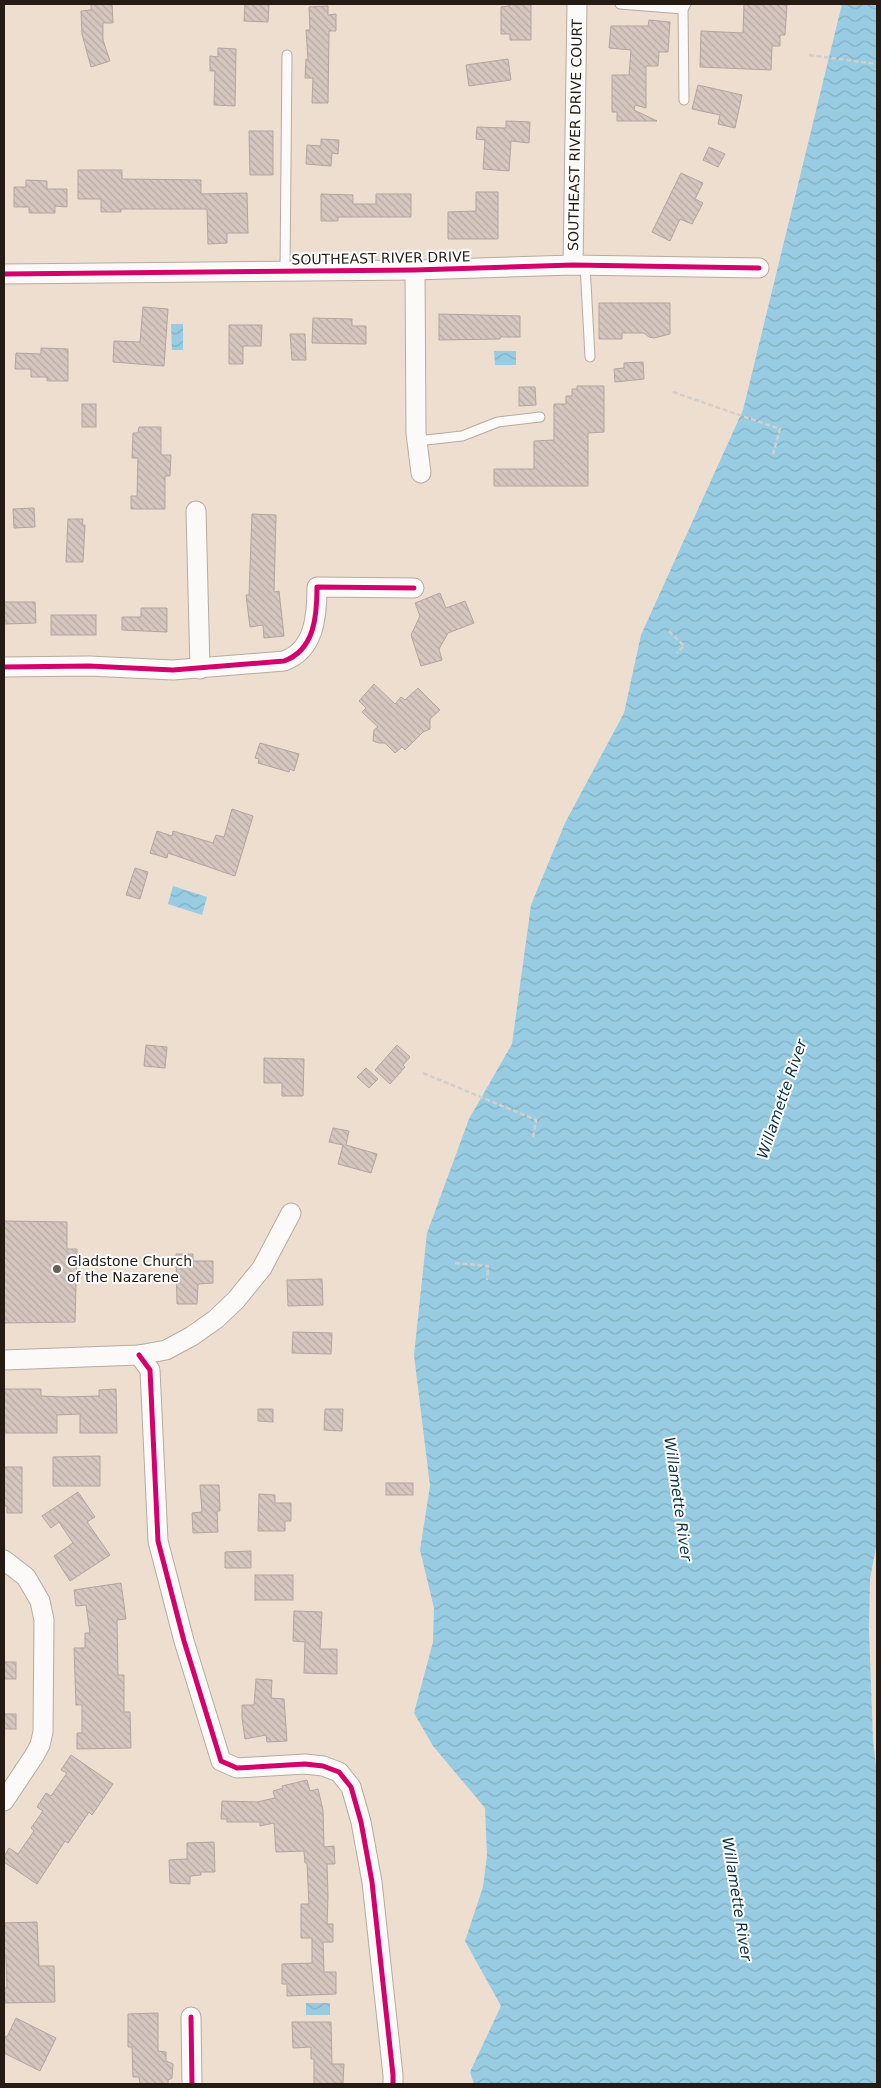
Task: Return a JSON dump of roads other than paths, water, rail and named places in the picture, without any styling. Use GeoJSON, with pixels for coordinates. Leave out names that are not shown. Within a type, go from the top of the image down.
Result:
{"type":"FeatureCollection","features":[{"type":"Feature","properties":{"kind":"street","name":"SOUTHEAST RIVER DRIVE COURT"},"geometry":{"type":"LineString","coordinates":[[577,4],[579,265]]}},
{"type":"Feature","properties":{"kind":"street","name":"SOUTHEAST RIVER DRIVE"},"geometry":{"type":"LineString","coordinates":[[4,274],[415,270],[579,265],[759,268]]}},
{"type":"Feature","properties":{"kind":"street"},"geometry":{"type":"LineString","coordinates":[[415,270],[417,441],[421,473]]}},
{"type":"Feature","properties":{"kind":"street"},"geometry":{"type":"LineString","coordinates":[[196,512],[200,669]]}},
{"type":"Feature","properties":{"kind":"street"},"geometry":{"type":"LineString","coordinates":[[4,667],[89,666],[164,670],[200,669],[278,662],[296,656],[313,630],[317,604],[317,587],[414,588]]}},
{"type":"Feature","properties":{"kind":"street"},"geometry":{"type":"LineString","coordinates":[[4,1360],[139,1355],[166,1350],[192,1336],[216,1319],[236,1300],[262,1268],[291,1213]]}},
{"type":"Feature","properties":{"kind":"street"},"geometry":{"type":"LineString","coordinates":[[139,1355],[150,1370],[158,1541],[184,1641],[222,1761],[237,1768],[305,1764],[322,1766],[338,1772],[351,1787],[361,1822],[372,1882],[393,2084]]}},
{"type":"Feature","properties":{"kind":"street"},"geometry":{"type":"LineString","coordinates":[[4,1560],[26,1577],[40,1601],[44,1629],[43,1732],[40,1745],[4,1801]]}},
{"type":"Feature","properties":{"kind":"street"},"geometry":{"type":"LineString","coordinates":[[191,2016],[192,2084]]}},
{"type":"Feature","properties":{"kind":"lane"},"geometry":{"type":"LineString","coordinates":[[620,4],[684,6],[684,100]]}},
{"type":"Feature","properties":{"kind":"lane"},"geometry":{"type":"LineString","coordinates":[[285,271],[286,55]]}},
{"type":"Feature","properties":{"kind":"lane"},"geometry":{"type":"LineString","coordinates":[[579,265],[590,357]]}},
{"type":"Feature","properties":{"kind":"lane"},"geometry":{"type":"LineString","coordinates":[[417,441],[462,436],[498,422],[540,417]]}},
{"type":"Feature","properties":{"kind":"water","name":"Willamette River"},"geometry":{"type":"Polygon","coordinates":[[[842,4],[877,4],[877,1542],[870,1579],[869,1630],[873,1740],[877,1775],[877,2084],[474,2084],[470,2072],[501,2006],[465,1941],[483,1887],[487,1855],[485,1808],[433,1746],[414,1713],[433,1642],[434,1608],[420,1550],[430,1486],[414,1355],[427,1233],[469,1119],[512,1044],[531,905],[565,823],[624,713],[641,635],[743,410],[842,4]]]}},
{"type":"Feature","properties":{"kind":"water"},"geometry":{"type":"Polygon","coordinates":[[[171,324],[183,324],[183,350],[172,350],[171,324]]]}},
{"type":"Feature","properties":{"kind":"water"},"geometry":{"type":"Polygon","coordinates":[[[494,351],[516,351],[516,365],[495,365],[494,351]]]}},
{"type":"Feature","properties":{"kind":"water"},"geometry":{"type":"Polygon","coordinates":[[[173,886],[207,897],[202,915],[168,904],[173,886]]]}},
{"type":"Feature","properties":{"kind":"water"},"geometry":{"type":"Polygon","coordinates":[[[306,2003],[330,2003],[330,2015],[306,2015],[306,2003]]]}},
{"type":"Feature","properties":{"kind":"place","name":"Gladstone Church of the Nazarene"},"geometry":{"type":"Point","coordinates":[57,1269]}}]}
